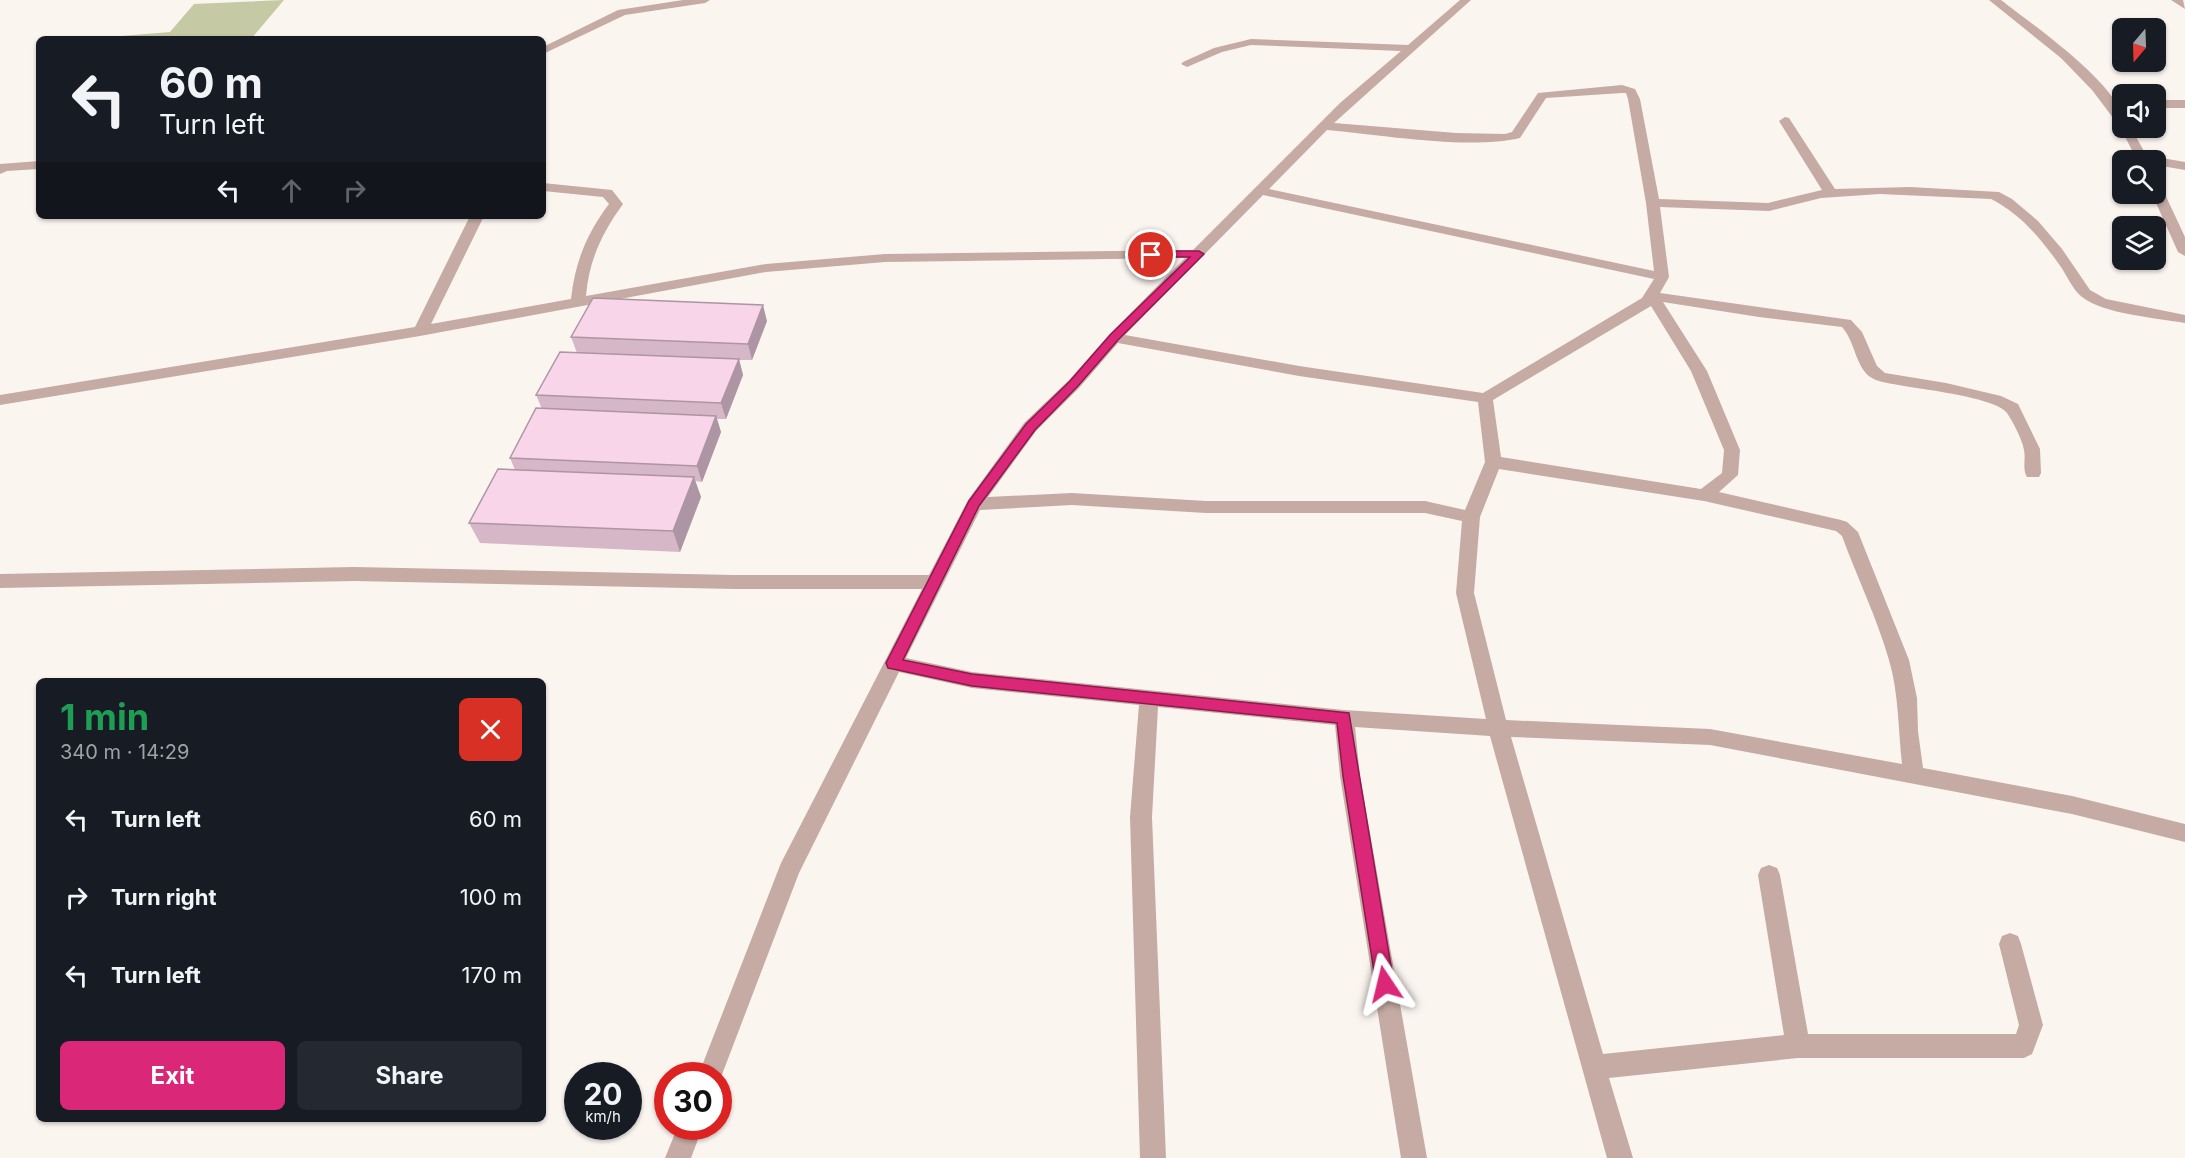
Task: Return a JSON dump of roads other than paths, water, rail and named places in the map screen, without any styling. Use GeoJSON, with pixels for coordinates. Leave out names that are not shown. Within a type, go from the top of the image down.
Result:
{"type":"FeatureCollection","features":[{"type":"Feature","properties":{"kind":"street"},"geometry":{"type":"LineString","coordinates":[[546,50],[622,12],[705,0]]}},
{"type":"Feature","properties":{"kind":"street"},"geometry":{"type":"LineString","coordinates":[[715,1062],[789,870],[974,504],[1030,427],[1074,384],[1114,338],[1344,106],[1466,0]]}},
{"type":"Feature","properties":{"kind":"street"},"geometry":{"type":"LineString","coordinates":[[1994,0],[2072,61],[2112,98]]}},
{"type":"Feature","properties":{"kind":"street"},"geometry":{"type":"LineString","coordinates":[[2176,0],[2185,6]]}},
{"type":"Feature","properties":{"kind":"street"},"geometry":{"type":"LineString","coordinates":[[1187,64],[1218,50],[1251,42],[1410,48]]}},
{"type":"Feature","properties":{"kind":"street"},"geometry":{"type":"LineString","coordinates":[[1114,338],[1255,365],[1407,389],[1485,398],[1648,301],[1662,277],[1653,203],[1634,99],[1628,90],[1542,95],[1514,137],[1477,138],[1325,126]]}},
{"type":"Feature","properties":{"kind":"street"},"geometry":{"type":"LineString","coordinates":[[2166,104],[2185,104]]}},
{"type":"Feature","properties":{"kind":"street"},"geometry":{"type":"LineString","coordinates":[[1785,122],[1830,192]]}},
{"type":"Feature","properties":{"kind":"street"},"geometry":{"type":"LineString","coordinates":[[2166,163],[2185,166]]}},
{"type":"Feature","properties":{"kind":"street"},"geometry":{"type":"LineString","coordinates":[[0,170],[36,165]]}},
{"type":"Feature","properties":{"kind":"street"},"geometry":{"type":"LineString","coordinates":[[546,187],[607,193],[616,204],[594,234],[587,248],[580,276],[578,302]]}},
{"type":"Feature","properties":{"kind":"street"},"geometry":{"type":"LineString","coordinates":[[1262,191],[1662,277]]}},
{"type":"Feature","properties":{"kind":"street"},"geometry":{"type":"LineString","coordinates":[[1653,203],[1769,207],[1786,200],[1830,192],[1994,195],[2006,200],[2044,237],[2085,293],[2093,299],[2102,303],[2185,319]]}},
{"type":"Feature","properties":{"kind":"street"},"geometry":{"type":"LineString","coordinates":[[2163,204],[2185,252]]}},
{"type":"Feature","properties":{"kind":"street"},"geometry":{"type":"LineString","coordinates":[[420,331],[476,219]]}},
{"type":"Feature","properties":{"kind":"street"},"geometry":{"type":"LineString","coordinates":[[0,400],[420,331],[766,268],[885,258],[1199,254]]}},
{"type":"Feature","properties":{"kind":"street"},"geometry":{"type":"LineString","coordinates":[[1652,296],[1759,313],[1846,323],[1855,332],[1870,369],[1881,377],[1995,398],[2012,408],[2032,449],[2033,473]]}},
{"type":"Feature","properties":{"kind":"street"},"geometry":{"type":"LineString","coordinates":[[1652,296],[1699,371],[1732,450],[1730,475],[1704,495]]}},
{"type":"Feature","properties":{"kind":"street"},"geometry":{"type":"LineString","coordinates":[[1485,398],[1493,462],[1471,517],[1466,593],[1498,728],[1620,1158]]}},
{"type":"Feature","properties":{"kind":"street"},"geometry":{"type":"LineString","coordinates":[[1493,462],[1704,495],[1841,526],[1849,532],[1899,660],[1907,699],[1914,774]]}},
{"type":"Feature","properties":{"kind":"street"},"geometry":{"type":"LineString","coordinates":[[974,504],[1072,499],[1206,507],[1425,507],[1471,517]]}},
{"type":"Feature","properties":{"kind":"street"},"geometry":{"type":"LineString","coordinates":[[0,581],[354,574],[734,582],[934,582]]}},
{"type":"Feature","properties":{"kind":"street"},"geometry":{"type":"LineString","coordinates":[[893,663],[972,680],[1344,718],[1498,728],[1710,737],[2072,805],[2185,833]]}},
{"type":"Feature","properties":{"kind":"street"},"geometry":{"type":"LineString","coordinates":[[1149,699],[1141,817],[1153,1158]]}},
{"type":"Feature","properties":{"kind":"street"},"geometry":{"type":"LineString","coordinates":[[1344,718],[1352,788],[1414,1158]]}},
{"type":"Feature","properties":{"kind":"street"},"geometry":{"type":"LineString","coordinates":[[1769,875],[1798,1046]]}},
{"type":"Feature","properties":{"kind":"street"},"geometry":{"type":"LineString","coordinates":[[1594,1066],[1798,1046],[2024,1046],[2031,1025],[2010,944]]}},
{"type":"Feature","properties":{"kind":"street"},"geometry":{"type":"LineString","coordinates":[[678,1158],[685,1140]]}}]}
